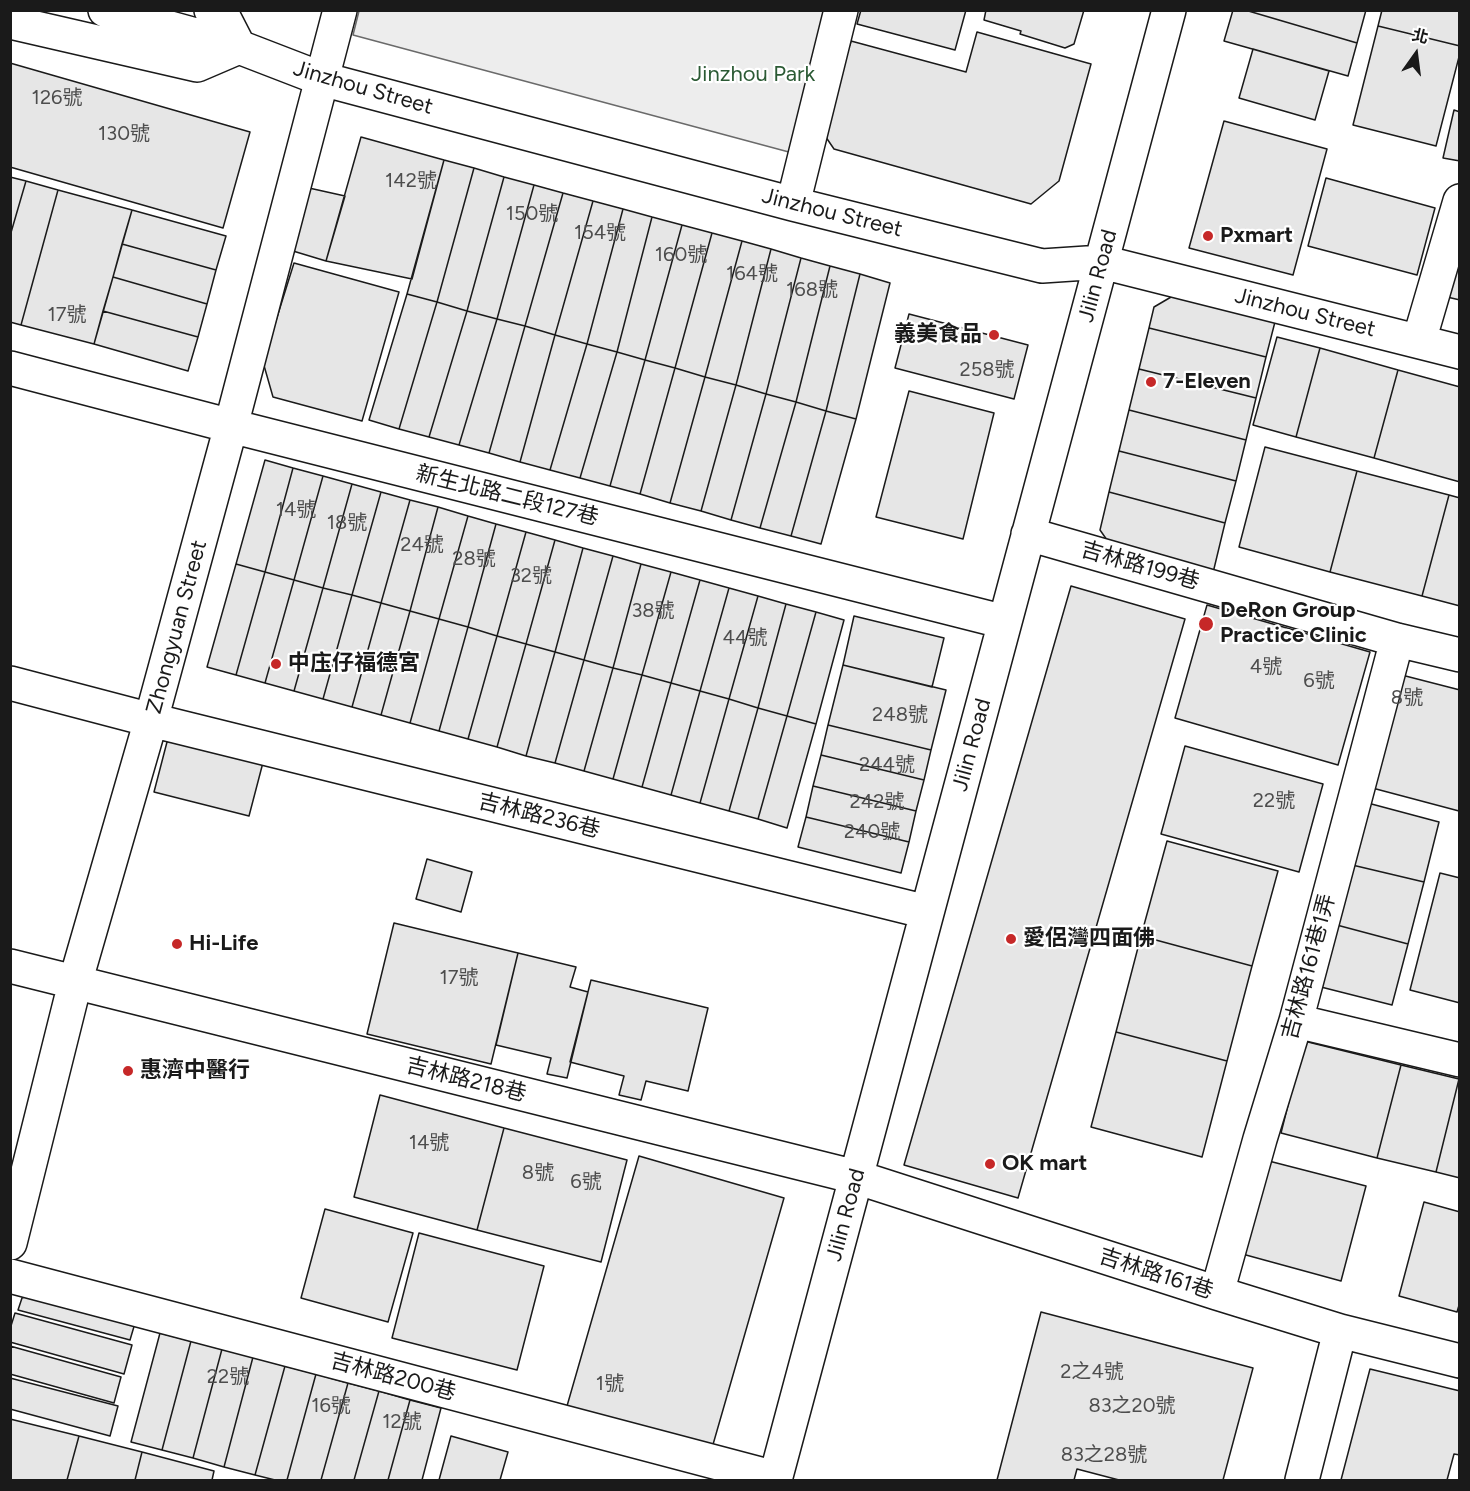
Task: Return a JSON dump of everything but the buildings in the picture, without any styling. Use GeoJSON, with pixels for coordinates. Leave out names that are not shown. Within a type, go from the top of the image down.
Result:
{"type":"FeatureCollection","features":[{"type":"Feature","properties":{"kind":"street","name":"Jinzhou Street"},"geometry":{"type":"LineString","coordinates":[[105,10],[220,33],[322,79],[793,204],[1042,266],[1102,262],[1460,352]]}},
{"type":"Feature","properties":{"kind":"street","name":"Zhongyuan Street"},"geometry":{"type":"LineString","coordinates":[[10,1243],[75,983],[151,720],[340,10]]}},
{"type":"Feature","properties":{"kind":"street"},"geometry":{"type":"LineString","coordinates":[[793,204],[841,10]]}},
{"type":"Feature","properties":{"kind":"street","name":"Jilin Road"},"geometry":{"type":"LineString","coordinates":[[775,1479],[1169,10]]}},
{"type":"Feature","properties":{"kind":"street"},"geometry":{"type":"LineString","coordinates":[[10,22],[197,66],[220,33]]}},
{"type":"Feature","properties":{"kind":"street"},"geometry":{"type":"LineString","coordinates":[[1419,341],[1460,201]]}},
{"type":"Feature","properties":{"kind":"street","name":"新生北路二段127巷"},"geometry":{"type":"LineString","coordinates":[[10,368],[1005,622]]}},
{"type":"Feature","properties":{"kind":"street","name":"吉林路199巷"},"geometry":{"type":"LineString","coordinates":[[1028,534],[1397,640],[1460,655]]}},
{"type":"Feature","properties":{"kind":"street","name":"吉林路161巷1弄"},"geometry":{"type":"LineString","coordinates":[[1217,1293],[1296,1021],[1397,640]]}},
{"type":"Feature","properties":{"kind":"street","name":"吉林路236巷"},"geometry":{"type":"LineString","coordinates":[[10,683],[927,912]]}},
{"type":"Feature","properties":{"kind":"street","name":"吉林路218巷"},"geometry":{"type":"LineString","coordinates":[[10,966],[856,1177]]}},
{"type":"Feature","properties":{"kind":"street"},"geometry":{"type":"LineString","coordinates":[[1296,1021],[1460,1060]]}},
{"type":"Feature","properties":{"kind":"street","name":"吉林路161巷"},"geometry":{"type":"LineString","coordinates":[[856,1177],[1340,1331],[1460,1361]]}},
{"type":"Feature","properties":{"kind":"street","name":"吉林路200巷"},"geometry":{"type":"LineString","coordinates":[[10,1276],[775,1479]]}},
{"type":"Feature","properties":{"kind":"street"},"geometry":{"type":"LineString","coordinates":[[1302,1480],[1340,1331]]}},
{"type":"Feature","properties":{"kind":"green space","name":"Jinzhou Park"},"geometry":{"type":"Polygon","coordinates":[[[359,11],[836,11],[800,155],[353,35],[359,11]]]}},
{"type":"Feature","properties":{"kind":"place","name":"Pxmart"},"geometry":{"type":"Point","coordinates":[1208,236]}},
{"type":"Feature","properties":{"kind":"place","name":"義美食品"},"geometry":{"type":"Point","coordinates":[994,335]}},
{"type":"Feature","properties":{"kind":"place","name":"7-Eleven"},"geometry":{"type":"Point","coordinates":[1151,382]}},
{"type":"Feature","properties":{"kind":"place","name":"DeRon Group Practice Clinic"},"geometry":{"type":"Point","coordinates":[1206,624]}},
{"type":"Feature","properties":{"kind":"place","name":"中庒仔福德宮"},"geometry":{"type":"Point","coordinates":[276,664]}},
{"type":"Feature","properties":{"kind":"place","name":"愛侶灣四面佛"},"geometry":{"type":"Point","coordinates":[1011,939]}},
{"type":"Feature","properties":{"kind":"place","name":"Hi-Life"},"geometry":{"type":"Point","coordinates":[177,944]}},
{"type":"Feature","properties":{"kind":"place","name":"惠濟中醫行"},"geometry":{"type":"Point","coordinates":[128,1071]}},
{"type":"Feature","properties":{"kind":"place","name":"OK mart"},"geometry":{"type":"Point","coordinates":[990,1164]}}]}
